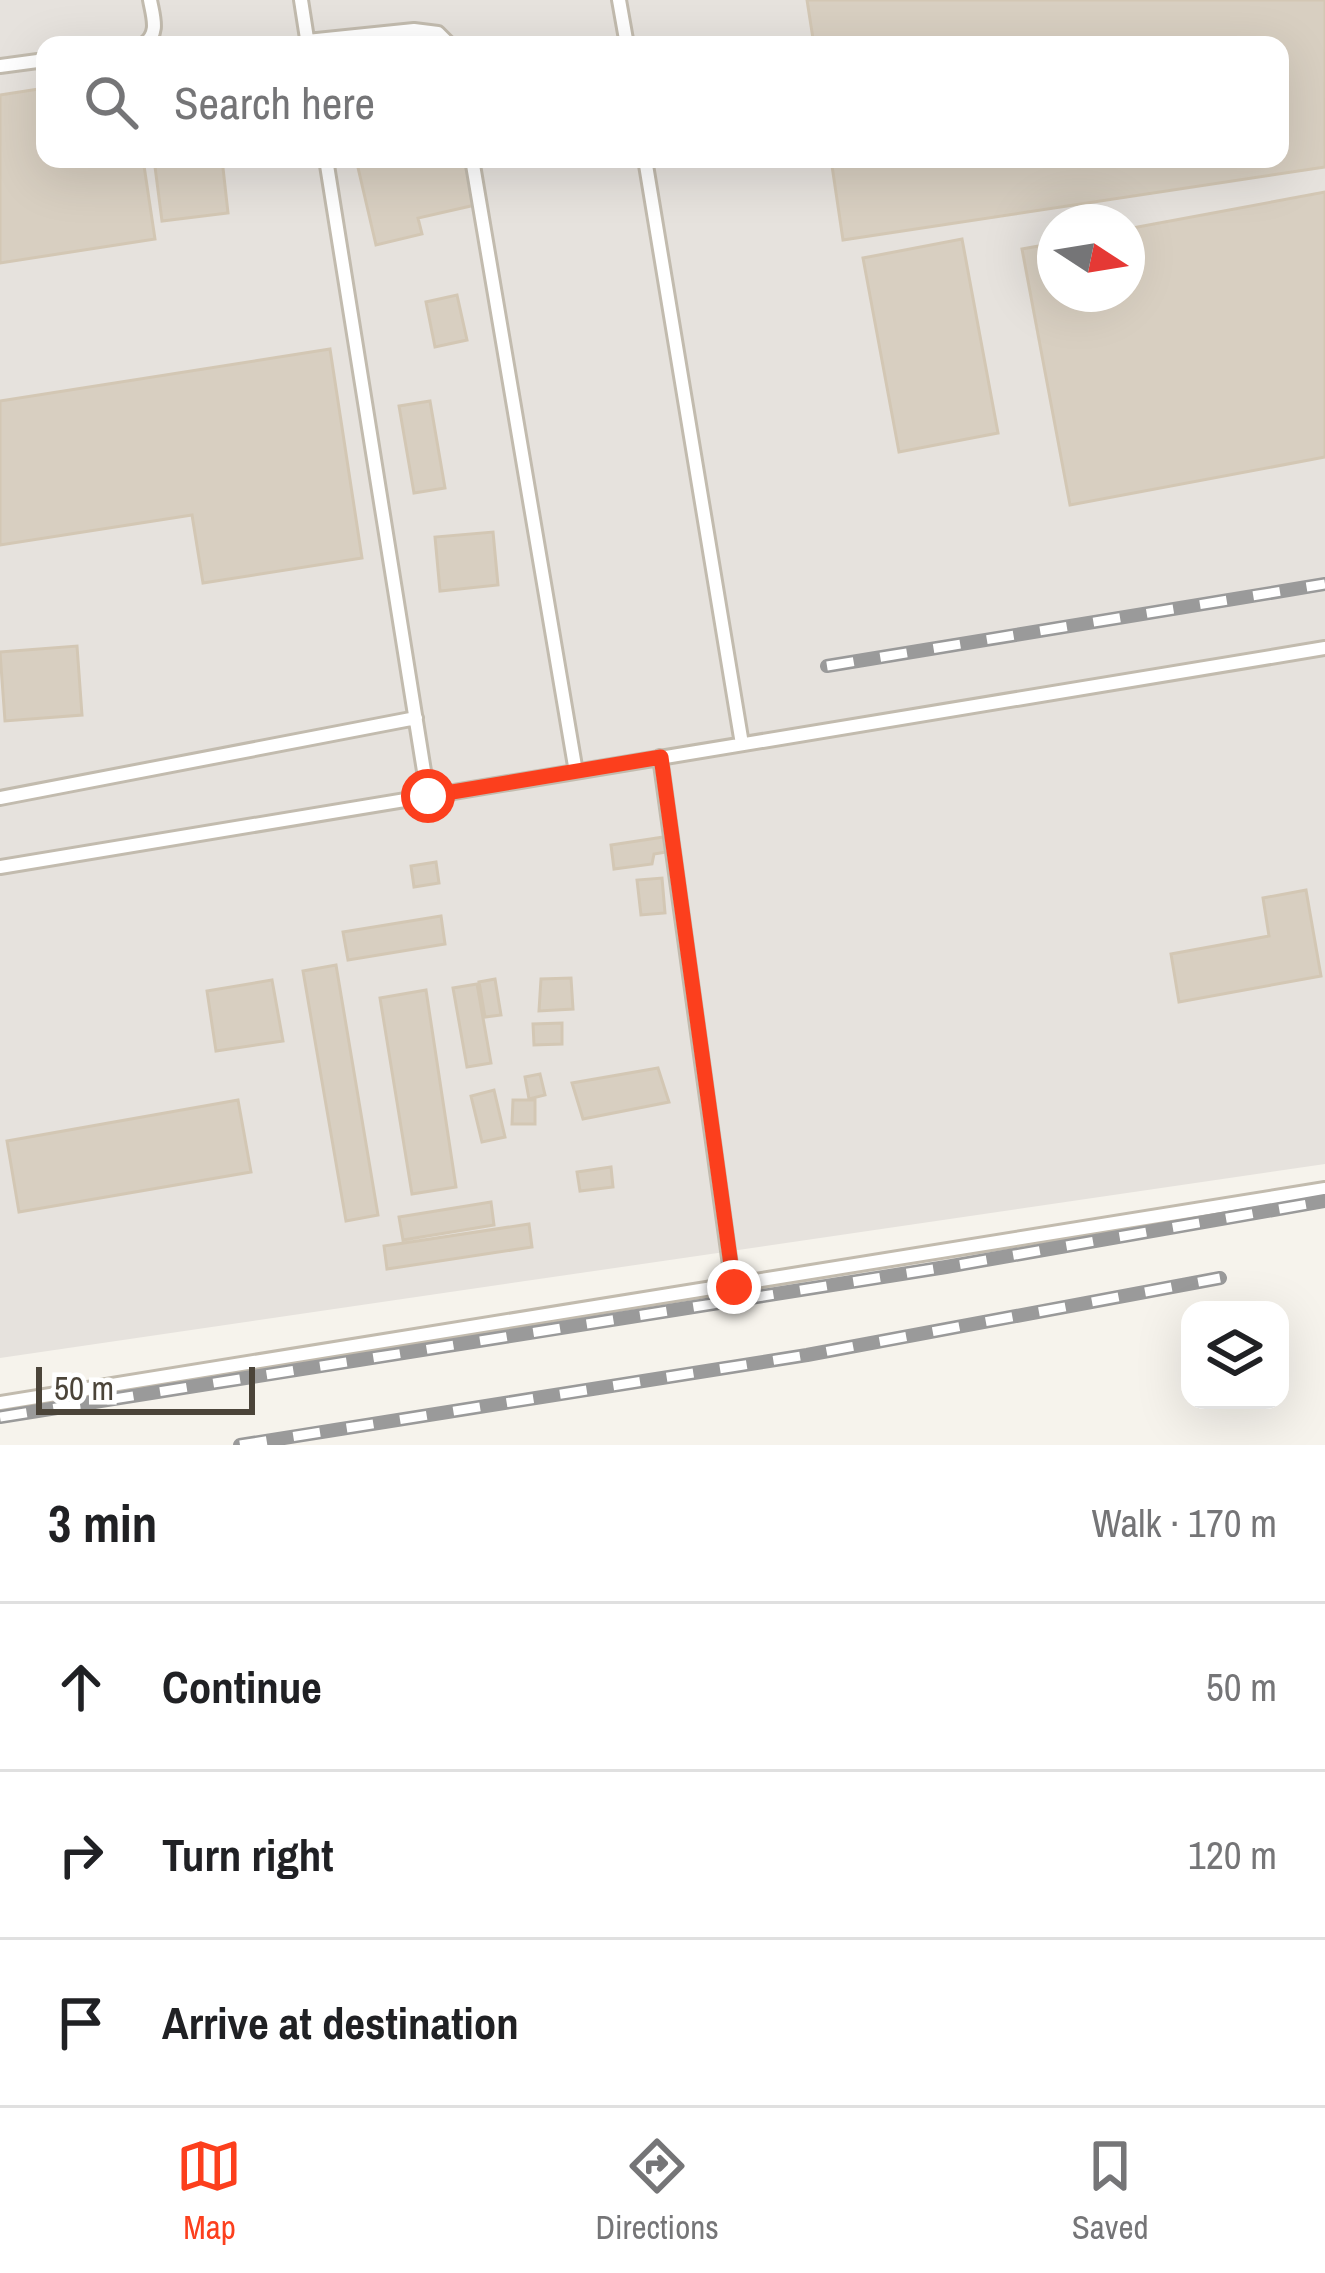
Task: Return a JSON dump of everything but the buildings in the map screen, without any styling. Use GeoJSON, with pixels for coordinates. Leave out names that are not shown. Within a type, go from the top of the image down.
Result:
{"type":"FeatureCollection","features":[{"type":"Feature","properties":{"kind":"lane"},"geometry":{"type":"LineString","coordinates":[[150,0],[153,36]]}},
{"type":"Feature","properties":{"kind":"lane"},"geometry":{"type":"LineString","coordinates":[[301,0],[307,36]]}},
{"type":"Feature","properties":{"kind":"lane"},"geometry":{"type":"LineString","coordinates":[[619,0],[625,36]]}},
{"type":"Feature","properties":{"kind":"lane"},"geometry":{"type":"LineString","coordinates":[[365,36],[414,30],[441,36]]}},
{"type":"Feature","properties":{"kind":"lane"},"geometry":{"type":"LineString","coordinates":[[0,66],[36,61]]}},
{"type":"Feature","properties":{"kind":"lane"},"geometry":{"type":"LineString","coordinates":[[327,168],[428,796]]}},
{"type":"Feature","properties":{"kind":"lane"},"geometry":{"type":"LineString","coordinates":[[474,168],[576,772]]}},
{"type":"Feature","properties":{"kind":"lane"},"geometry":{"type":"LineString","coordinates":[[646,168],[742,744]]}},
{"type":"Feature","properties":{"kind":"lane"},"geometry":{"type":"LineString","coordinates":[[0,867],[1325,648]]}},
{"type":"Feature","properties":{"kind":"lane"},"geometry":{"type":"LineString","coordinates":[[0,798],[416,718]]}},
{"type":"Feature","properties":{"kind":"lane"},"geometry":{"type":"LineString","coordinates":[[661,757],[734,1287]]}},
{"type":"Feature","properties":{"kind":"lane"},"geometry":{"type":"LineString","coordinates":[[0,1403],[1325,1189]]}},
{"type":"Feature","properties":{"kind":"shaded area"},"geometry":{"type":"Polygon","coordinates":[[[0,0],[1325,0],[1325,1164],[0,1358],[0,0]]]}},
{"type":"Feature","properties":{"kind":"railway"},"geometry":{"type":"LineString","coordinates":[[827,666],[1325,584]]}},
{"type":"Feature","properties":{"kind":"railway"},"geometry":{"type":"LineString","coordinates":[[0,1417],[946,1267],[1325,1201]]}},
{"type":"Feature","properties":{"kind":"railway"},"geometry":{"type":"LineString","coordinates":[[240,1445],[807,1355],[1220,1278]]}},
{"type":"Feature","properties":{"kind":"route"},"geometry":{"type":"LineString","coordinates":[[428,796],[661,757],[734,1287]]}}]}
